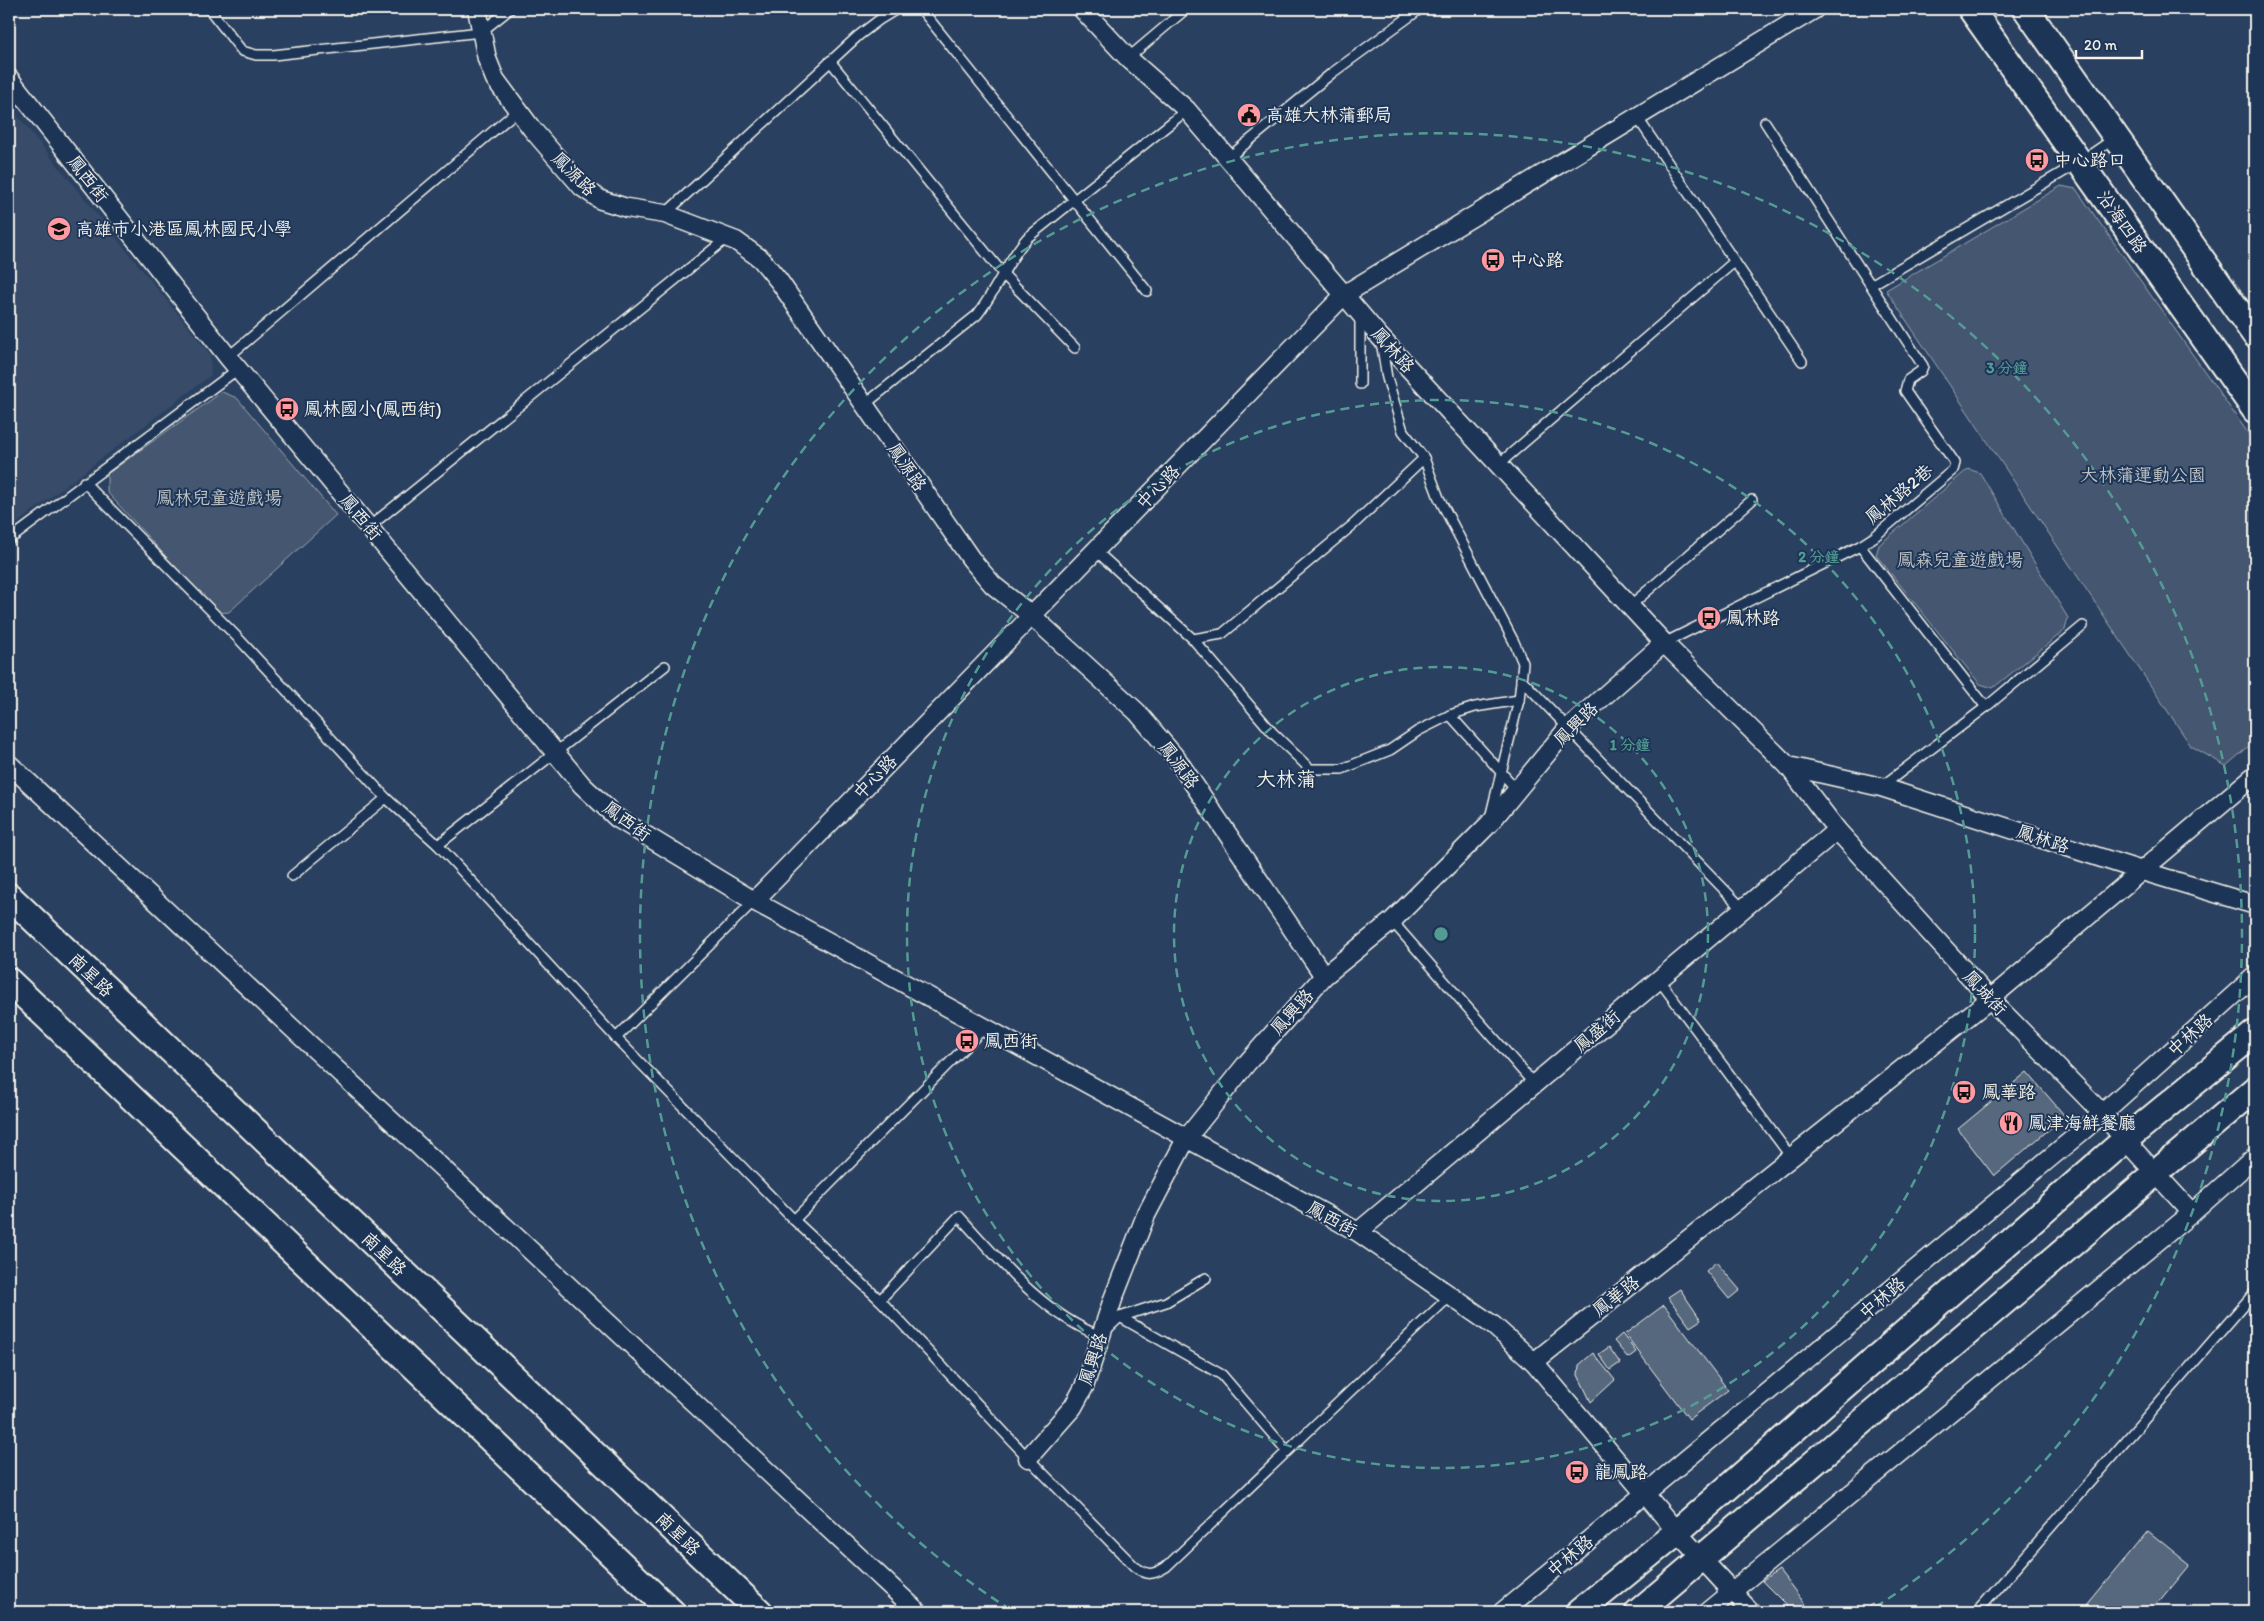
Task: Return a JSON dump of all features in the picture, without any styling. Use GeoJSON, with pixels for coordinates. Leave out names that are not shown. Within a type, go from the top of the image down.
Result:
{"type":"FeatureCollection","features":[{"type":"Feature","properties":{"kind":"street","name":"鳳源路"},"geometry":{"type":"LineString","coordinates":[[478,9],[487,59],[495,79],[532,129],[582,187],[601,200],[627,208],[665,214],[736,241],[761,259],[779,282],[970,559],[993,585],[1032,616],[1137,712],[1176,758],[1324,976]]}},
{"type":"Feature","properties":{"kind":"street","name":"鳳林路"},"geometry":{"type":"LineString","coordinates":[[1082,9],[1128,58],[1186,110],[1380,337],[1664,643],[1788,766],[1881,787],[2142,871],[2255,905]]}},
{"type":"Feature","properties":{"kind":"street","name":"中心路"},"geometry":{"type":"LineString","coordinates":[[754,901],[1345,294],[1815,9]]}},
{"type":"Feature","properties":{"kind":"street","name":"沿海四路"},"geometry":{"type":"LineString","coordinates":[[1971,9],[2255,410]]}},
{"type":"Feature","properties":{"kind":"street"},"geometry":{"type":"LineString","coordinates":[[2026,9],[2255,335]]}},
{"type":"Feature","properties":{"kind":"street","name":"鳳西街"},"geometry":{"type":"LineString","coordinates":[[9,78],[233,363],[582,785],[617,818],[754,901],[1358,1232],[1494,1326],[1534,1362]]}},
{"type":"Feature","properties":{"kind":"street","name":"鳳興路"},"geometry":{"type":"LineString","coordinates":[[1028,1458],[1073,1407],[1084,1387],[1100,1336],[1146,1215],[1186,1139],[1247,1063],[1324,976],[1392,921],[1489,824],[1568,728],[1664,643]]}},
{"type":"Feature","properties":{"kind":"street"},"geometry":{"type":"LineString","coordinates":[[9,764],[918,1612]]}},
{"type":"Feature","properties":{"kind":"street","name":"鳳城街"},"geometry":{"type":"LineString","coordinates":[[1788,766],[1837,830],[1990,999],[2103,1114],[2192,1212]]}},
{"type":"Feature","properties":{"kind":"street","name":"鳳華路"},"geometry":{"type":"LineString","coordinates":[[1534,1362],[1990,999],[2255,775]]}},
{"type":"Feature","properties":{"kind":"street","name":"鳳盛街"},"geometry":{"type":"LineString","coordinates":[[1358,1232],[1837,830]]}},
{"type":"Feature","properties":{"kind":"street","name":"南星路"},"geometry":{"type":"LineString","coordinates":[[9,896],[760,1612]]}},
{"type":"Feature","properties":{"kind":"street","name":"中林路"},"geometry":{"type":"LineString","coordinates":[[1502,1612],[2103,1114],[2255,976]]}},
{"type":"Feature","properties":{"kind":"street"},"geometry":{"type":"LineString","coordinates":[[9,981],[672,1612]]}},
{"type":"Feature","properties":{"kind":"street"},"geometry":{"type":"LineString","coordinates":[[1579,1612],[1677,1532],[2125,1140],[2255,1033]]}},
{"type":"Feature","properties":{"kind":"street"},"geometry":{"type":"LineString","coordinates":[[1638,1612],[2158,1174],[2255,1089]]}},
{"type":"Feature","properties":{"kind":"street"},"geometry":{"type":"LineString","coordinates":[[1707,1612],[2192,1212],[2255,1157]]}},
{"type":"Feature","properties":{"kind":"street"},"geometry":{"type":"LineString","coordinates":[[1534,1362],[1677,1532],[1751,1612]]}},
{"type":"Feature","properties":{"kind":"lane"},"geometry":{"type":"LineString","coordinates":[[209,9],[242,51],[256,55],[273,55],[481,32],[510,9]]}},
{"type":"Feature","properties":{"kind":"lane"},"geometry":{"type":"LineString","coordinates":[[665,214],[830,61],[878,20],[898,9]]}},
{"type":"Feature","properties":{"kind":"lane"},"geometry":{"type":"LineString","coordinates":[[921,9],[1147,291]]}},
{"type":"Feature","properties":{"kind":"lane"},"geometry":{"type":"LineString","coordinates":[[1128,58],[1186,9]]}},
{"type":"Feature","properties":{"kind":"lane"},"geometry":{"type":"LineString","coordinates":[[1228,158],[1332,73],[1420,9]]}},
{"type":"Feature","properties":{"kind":"lane"},"geometry":{"type":"LineString","coordinates":[[830,61],[1004,275],[1075,348]]}},
{"type":"Feature","properties":{"kind":"lane"},"geometry":{"type":"LineString","coordinates":[[9,540],[233,363],[518,110]]}},
{"type":"Feature","properties":{"kind":"lane"},"geometry":{"type":"LineString","coordinates":[[864,405],[977,315],[991,298],[1015,251],[1027,238],[1186,110]]}},
{"type":"Feature","properties":{"kind":"lane"},"geometry":{"type":"LineString","coordinates":[[1637,117],[1802,361]]}},
{"type":"Feature","properties":{"kind":"lane","name":"鳳林路2巷"},"geometry":{"type":"LineString","coordinates":[[1664,643],[1860,546],[1953,470],[1955,463],[1904,390],[1908,380],[1921,371],[1923,366],[1766,122]]}},
{"type":"Feature","properties":{"kind":"lane"},"geometry":{"type":"LineString","coordinates":[[1871,285],[2080,162],[2116,137]]}},
{"type":"Feature","properties":{"kind":"lane"},"geometry":{"type":"LineString","coordinates":[[369,527],[727,238]]}},
{"type":"Feature","properties":{"kind":"lane"},"geometry":{"type":"LineString","coordinates":[[1499,464],[1734,262]]}},
{"type":"Feature","properties":{"kind":"lane"},"geometry":{"type":"LineString","coordinates":[[1360,312],[1360,384]]}},
{"type":"Feature","properties":{"kind":"lane"},"geometry":{"type":"LineString","coordinates":[[1380,337],[1387,378],[1403,431],[1424,458],[1439,498],[1514,642],[1523,663],[1519,700],[1489,824]]}},
{"type":"Feature","properties":{"kind":"lane"},"geometry":{"type":"LineString","coordinates":[[1193,639],[1222,634],[1354,524],[1424,458]]}},
{"type":"Feature","properties":{"kind":"lane"},"geometry":{"type":"LineString","coordinates":[[84,482],[238,638],[386,798],[438,845],[616,1038],[794,1220],[880,1300],[1028,1458],[1135,1567],[1146,1574],[1155,1574],[1166,1567],[1450,1296]]}},
{"type":"Feature","properties":{"kind":"lane"},"geometry":{"type":"LineString","coordinates":[[1630,606],[1752,500]]}},
{"type":"Feature","properties":{"kind":"lane"},"geometry":{"type":"LineString","coordinates":[[1860,546],[1986,706]]}},
{"type":"Feature","properties":{"kind":"lane"},"geometry":{"type":"LineString","coordinates":[[1096,551],[1193,639],[1272,732],[1310,769],[1342,769],[1390,750],[1418,731],[1450,715],[1475,707],[1519,700]]}},
{"type":"Feature","properties":{"kind":"lane"},"geometry":{"type":"LineString","coordinates":[[1881,787],[1986,706],[2083,626]]}},
{"type":"Feature","properties":{"kind":"lane"},"geometry":{"type":"LineString","coordinates":[[438,845],[665,666]]}},
{"type":"Feature","properties":{"kind":"lane"},"geometry":{"type":"LineString","coordinates":[[1521,679],[1743,909]]}},
{"type":"Feature","properties":{"kind":"lane"},"geometry":{"type":"LineString","coordinates":[[1450,715],[1517,790]]}},
{"type":"Feature","properties":{"kind":"lane"},"geometry":{"type":"LineString","coordinates":[[292,876],[386,798]]}},
{"type":"Feature","properties":{"kind":"lane"},"geometry":{"type":"LineString","coordinates":[[616,1038],[754,901]]}},
{"type":"Feature","properties":{"kind":"lane"},"geometry":{"type":"LineString","coordinates":[[1392,921],[1534,1084]]}},
{"type":"Feature","properties":{"kind":"lane"},"geometry":{"type":"LineString","coordinates":[[1659,980],[1791,1157]]}},
{"type":"Feature","properties":{"kind":"lane"},"geometry":{"type":"LineString","coordinates":[[794,1220],[984,1028]]}},
{"type":"Feature","properties":{"kind":"lane"},"geometry":{"type":"LineString","coordinates":[[880,1300],[958,1216],[1021,1284],[1080,1328],[1100,1336],[1120,1317],[1166,1302],[1206,1278]]}},
{"type":"Feature","properties":{"kind":"lane"},"geometry":{"type":"LineString","coordinates":[[1977,1612],[2255,1292]]}},
{"type":"Feature","properties":{"kind":"lane"},"geometry":{"type":"LineString","coordinates":[[1120,1317],[1222,1376],[1287,1451]]}},
{"type":"Feature","properties":{"kind":"shaded area","name":"高雄市小港區鳳林國民小學"},"geometry":{"type":"Polygon","coordinates":[[[9,105],[210,354],[211,375],[9,529],[9,105]]]}},
{"type":"Feature","properties":{"kind":"green space","name":"大林蒲運動公園"},"geometry":{"type":"Polygon","coordinates":[[[2061,186],[2076,189],[2255,443],[2255,741],[2226,766],[2191,746],[1886,290],[2061,186]]]}},
{"type":"Feature","properties":{"kind":"green space","name":"鳳林兒童遊戲場"},"geometry":{"type":"Polygon","coordinates":[[[222,392],[237,398],[336,515],[229,612],[217,613],[107,492],[107,474],[222,392]]]}},
{"type":"Feature","properties":{"kind":"green space","name":"鳳森兒童遊戲場"},"geometry":{"type":"Polygon","coordinates":[[[1968,469],[1980,473],[2068,618],[2065,630],[1993,688],[1980,684],[1876,555],[1879,545],[1968,469]]]}},
{"type":"Feature","properties":{"kind":"building","name":"鳳津海鮮餐廳"},"geometry":{"type":"Polygon","coordinates":[[[2027,1072],[2065,1116],[1994,1176],[1958,1129],[2027,1072]]]}},
{"type":"Feature","properties":{"kind":"building"},"geometry":{"type":"Polygon","coordinates":[[[1716,1262],[1740,1290],[1729,1299],[1706,1271],[1716,1262]]]}},
{"type":"Feature","properties":{"kind":"building"},"geometry":{"type":"Polygon","coordinates":[[[1680,1289],[1701,1320],[1690,1327],[1668,1297],[1680,1289]]]}},
{"type":"Feature","properties":{"kind":"building"},"geometry":{"type":"Polygon","coordinates":[[[1664,1305],[1728,1390],[1689,1419],[1625,1334],[1664,1305]]]}},
{"type":"Feature","properties":{"kind":"building"},"geometry":{"type":"Polygon","coordinates":[[[1622,1334],[1636,1352],[1628,1358],[1614,1341],[1622,1334]]]}},
{"type":"Feature","properties":{"kind":"building"},"geometry":{"type":"Polygon","coordinates":[[[1609,1347],[1620,1363],[1610,1370],[1599,1354],[1609,1347]]]}},
{"type":"Feature","properties":{"kind":"building"},"geometry":{"type":"Polygon","coordinates":[[[1593,1353],[1615,1380],[1591,1402],[1578,1375],[1579,1365],[1593,1353]]]}},
{"type":"Feature","properties":{"kind":"building"},"geometry":{"type":"Polygon","coordinates":[[[2148,1531],[2190,1565],[2151,1612],[2081,1612],[2148,1531]]]}},
{"type":"Feature","properties":{"kind":"building"},"geometry":{"type":"Polygon","coordinates":[[[1779,1570],[1811,1612],[1793,1612],[1762,1581],[1779,1570]]]}},
{"type":"Feature","properties":{"kind":"building"},"geometry":{"type":"Polygon","coordinates":[[[1872,1604],[1879,1612],[1861,1612],[1872,1604]]]}},
{"type":"Feature","properties":{"kind":"place","name":"高雄大林蒲郵局"},"geometry":{"type":"Point","coordinates":[1249,115]}},
{"type":"Feature","properties":{"kind":"place","name":"中心路口"},"geometry":{"type":"Point","coordinates":[2037,160]}},
{"type":"Feature","properties":{"kind":"place","name":"高雄市小港區鳳林國民小學"},"geometry":{"type":"Point","coordinates":[59,229]}},
{"type":"Feature","properties":{"kind":"place","name":"中心路"},"geometry":{"type":"Point","coordinates":[1493,260]}},
{"type":"Feature","properties":{"kind":"place","name":"鳳林國小(鳳西街)"},"geometry":{"type":"Point","coordinates":[287,409]}},
{"type":"Feature","properties":{"kind":"place","name":"鳳林路"},"geometry":{"type":"Point","coordinates":[1709,618]}},
{"type":"Feature","properties":{"kind":"place","name":"鳳西街"},"geometry":{"type":"Point","coordinates":[967,1041]}},
{"type":"Feature","properties":{"kind":"place","name":"鳳華路"},"geometry":{"type":"Point","coordinates":[1964,1092]}},
{"type":"Feature","properties":{"kind":"place","name":"鳳津海鮮餐廳"},"geometry":{"type":"Point","coordinates":[2011,1123]}},
{"type":"Feature","properties":{"kind":"place","name":"龍鳳路"},"geometry":{"type":"Point","coordinates":[1577,1472]}},
{"type":"Feature","properties":{"kind":"district","name":"大林蒲"},"geometry":{"type":"Point","coordinates":[1286,779]}}]}
